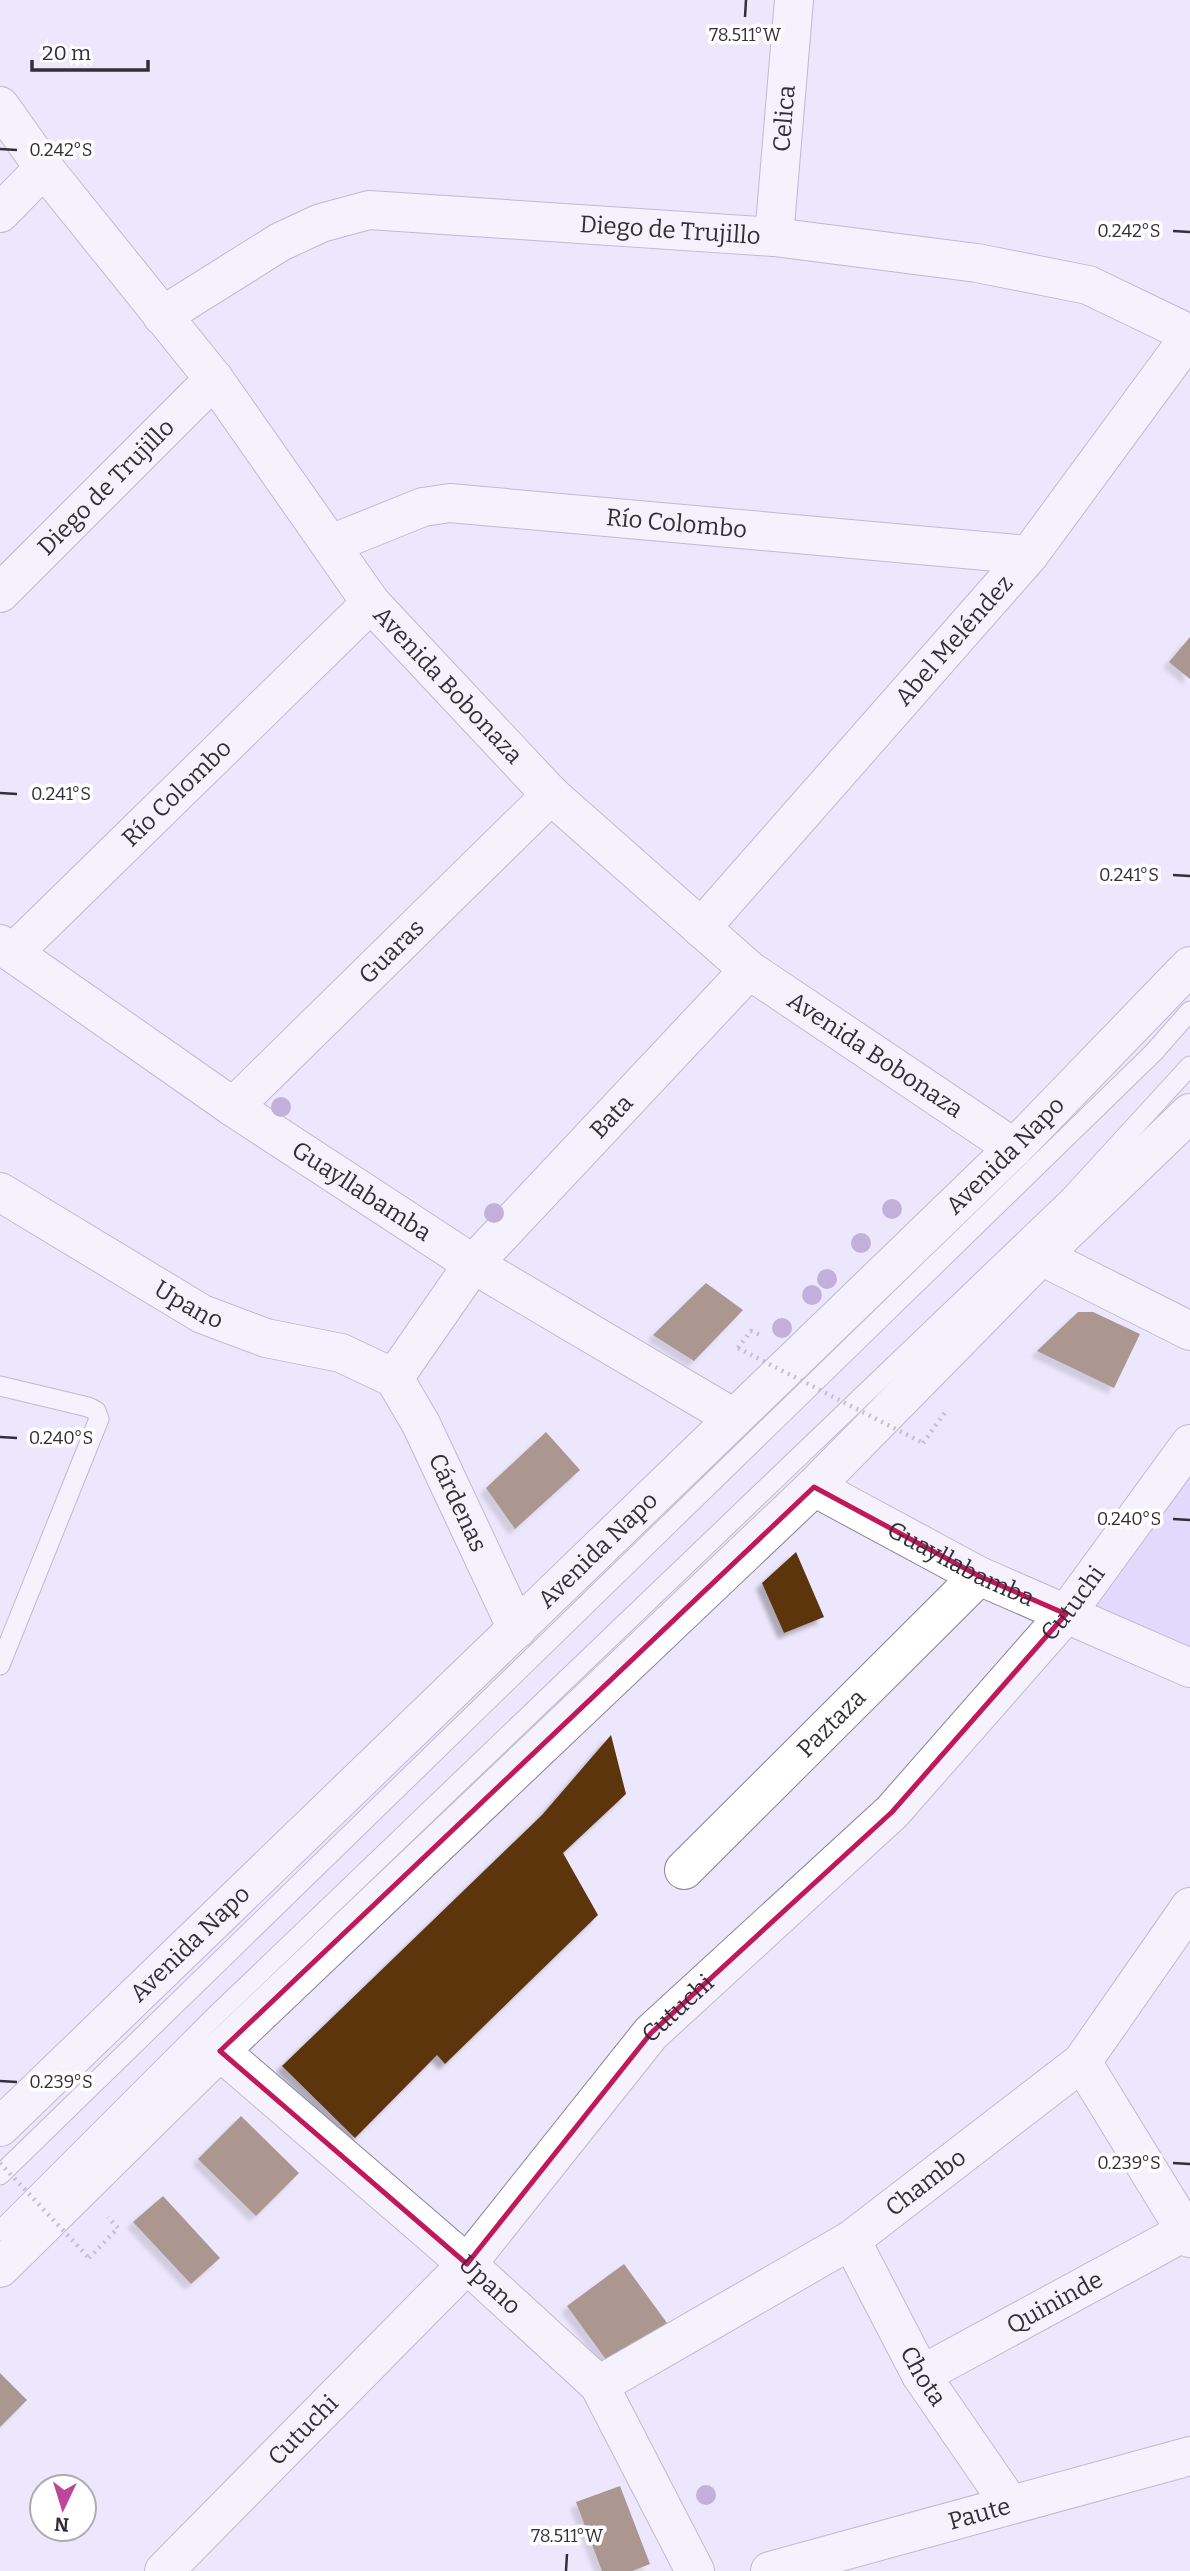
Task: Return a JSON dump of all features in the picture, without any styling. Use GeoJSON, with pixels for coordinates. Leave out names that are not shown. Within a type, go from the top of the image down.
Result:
{"type":"FeatureCollection","features":[{"type":"Feature","properties":{"kind":"street","name":"Celica"},"geometry":{"type":"LineString","coordinates":[[774,237],[794,0]]}},
{"type":"Feature","properties":{"kind":"street","name":"Avenida Bobonaza"},"geometry":{"type":"LineString","coordinates":[[0,106],[44,168],[214,379],[371,603],[551,794],[750,970],[1014,1148]]}},
{"type":"Feature","properties":{"kind":"street"},"geometry":{"type":"LineString","coordinates":[[0,213],[44,168]]}},
{"type":"Feature","properties":{"kind":"street","name":"Diego de Trujillo"},"geometry":{"type":"LineString","coordinates":[[162,316],[280,242],[321,223],[369,210],[774,237],[976,263],[1088,285],[1190,335]]}},
{"type":"Feature","properties":{"kind":"street","name":"Abel Meléndez"},"geometry":{"type":"LineString","coordinates":[[701,928],[1029,555],[1190,335]]}},
{"type":"Feature","properties":{"kind":"street","name":"Diego de Trujillo"},"geometry":{"type":"LineString","coordinates":[[0,593],[214,379]]}},
{"type":"Feature","properties":{"kind":"street","name":"Río Colombo"},"geometry":{"type":"LineString","coordinates":[[331,544],[423,507],[450,503],[1029,555]]}},
{"type":"Feature","properties":{"kind":"street","name":"Río Colombo"},"geometry":{"type":"LineString","coordinates":[[7,949],[371,603]]}},
{"type":"Feature","properties":{"kind":"street","name":"Guaras"},"geometry":{"type":"LineString","coordinates":[[233,1107],[551,794]]}},
{"type":"Feature","properties":{"kind":"street","name":"Guayllabamba"},"geometry":{"type":"LineString","coordinates":[[7,949],[233,1107],[473,1264],[734,1418]]}},
{"type":"Feature","properties":{"kind":"street","name":"Avenida Napo"},"geometry":{"type":"LineString","coordinates":[[0,2127],[1014,1148],[1190,966]]}},
{"type":"Feature","properties":{"kind":"street","name":"Bata"},"geometry":{"type":"LineString","coordinates":[[473,1264],[750,970]]}},
{"type":"Feature","properties":{"kind":"street"},"geometry":{"type":"LineString","coordinates":[[0,2268],[220,2051],[814,1487],[1041,1256],[1190,1113]]}},
{"type":"Feature","properties":{"kind":"street","name":"Upano"},"geometry":{"type":"LineString","coordinates":[[1,1196],[202,1314],[266,1338],[341,1353],[394,1378]]}},
{"type":"Feature","properties":{"kind":"street"},"geometry":{"type":"LineString","coordinates":[[1041,1256],[1190,1331]]}},
{"type":"Feature","properties":{"kind":"street"},"geometry":{"type":"LineString","coordinates":[[394,1378],[473,1264]]}},
{"type":"Feature","properties":{"kind":"street","name":"Cárdenas"},"geometry":{"type":"LineString","coordinates":[[394,1378],[421,1424],[517,1629]]}},
{"type":"Feature","properties":{"kind":"street","name":"Cutuchi"},"geometry":{"type":"LineString","coordinates":[[164,2571],[467,2264],[650,2033],[892,1812],[1066,1614],[1190,1444]]}},
{"type":"Feature","properties":{"kind":"street","name":"Guayllabamba"},"geometry":{"type":"LineString","coordinates":[[814,1487],[979,1576],[1190,1668]]}},
{"type":"Feature","properties":{"kind":"street","name":"Paztaza"},"geometry":{"type":"LineString","coordinates":[[684,1870],[979,1576]]}},
{"type":"Feature","properties":{"kind":"street","name":"Chambo"},"geometry":{"type":"LineString","coordinates":[[599,2385],[851,2239],[1082,2062],[1190,1907]]}},
{"type":"Feature","properties":{"kind":"street","name":"Upano"},"geometry":{"type":"LineString","coordinates":[[220,2051],[467,2264],[599,2385],[695,2571]]}},
{"type":"Feature","properties":{"kind":"street"},"geometry":{"type":"LineString","coordinates":[[1082,2062],[1189,2233]]}},
{"type":"Feature","properties":{"kind":"street","name":"Quininde"},"geometry":{"type":"LineString","coordinates":[[921,2375],[1189,2233]]}},
{"type":"Feature","properties":{"kind":"street","name":"Chota"},"geometry":{"type":"LineString","coordinates":[[851,2239],[921,2375],[1009,2503]]}},
{"type":"Feature","properties":{"kind":"street","name":"Paute"},"geometry":{"type":"LineString","coordinates":[[770,2571],[1009,2503],[1190,2456]]}},
{"type":"Feature","properties":{"kind":"lane"},"geometry":{"type":"LineString","coordinates":[[0,2175],[1126,1079],[1190,1011]]}},
{"type":"Feature","properties":{"kind":"lane"},"geometry":{"type":"LineString","coordinates":[[0,2231],[213,2018],[1070,1197],[1190,1066]]}},
{"type":"Feature","properties":{"kind":"lane"},"geometry":{"type":"LineString","coordinates":[[0,1386],[88,1408],[96,1411],[99,1419],[0,1665]]}},
{"type":"Feature","properties":{"kind":"path"},"geometry":{"type":"LineString","coordinates":[[751,1331],[738,1348],[923,1443],[947,1412]]}},
{"type":"Feature","properties":{"kind":"path"},"geometry":{"type":"LineString","coordinates":[[0,2163],[89,2258],[118,2228]]}},
{"type":"Feature","properties":{"kind":"highlighted area"},"geometry":{"type":"Polygon","coordinates":[[[814,1487],[979,1576],[1066,1614],[892,1812],[651,2033],[467,2264],[220,2051],[814,1487]]]}},
{"type":"Feature","properties":{"kind":"shaded area"},"geometry":{"type":"Polygon","coordinates":[[[1190,1444],[1190,1668],[1066,1614],[1190,1444]]]}},
{"type":"Feature","properties":{"kind":"building"},"geometry":{"type":"Polygon","coordinates":[[[1190,637],[1190,679],[1169,662],[1190,637]]]}},
{"type":"Feature","properties":{"kind":"building"},"geometry":{"type":"Polygon","coordinates":[[[706,1283],[743,1310],[694,1361],[653,1335],[706,1283]]]}},
{"type":"Feature","properties":{"kind":"building"},"geometry":{"type":"Polygon","coordinates":[[[1078,1312],[1093,1312],[1140,1334],[1114,1388],[1037,1351],[1078,1312]]]}},
{"type":"Feature","properties":{"kind":"building"},"geometry":{"type":"Polygon","coordinates":[[[546,1432],[580,1470],[515,1529],[486,1488],[546,1432]]]}},
{"type":"Feature","properties":{"kind":"building"},"geometry":{"type":"Polygon","coordinates":[[[796,1552],[824,1617],[784,1633],[762,1583],[796,1552]]]}},
{"type":"Feature","properties":{"kind":"building"},"geometry":{"type":"Polygon","coordinates":[[[611,1735],[626,1794],[563,1853],[598,1915],[445,2064],[437,2055],[355,2138],[282,2066],[542,1815],[611,1735]]]}},
{"type":"Feature","properties":{"kind":"building"},"geometry":{"type":"Polygon","coordinates":[[[241,2116],[299,2173],[256,2216],[198,2159],[241,2116]]]}},
{"type":"Feature","properties":{"kind":"building"},"geometry":{"type":"Polygon","coordinates":[[[163,2196],[220,2258],[191,2284],[133,2222],[163,2196]]]}},
{"type":"Feature","properties":{"kind":"building"},"geometry":{"type":"Polygon","coordinates":[[[624,2264],[667,2323],[610,2365],[567,2306],[624,2264]]]}},
{"type":"Feature","properties":{"kind":"building"},"geometry":{"type":"Polygon","coordinates":[[[0,2373],[27,2400],[0,2427],[0,2373]]]}},
{"type":"Feature","properties":{"kind":"building"},"geometry":{"type":"Polygon","coordinates":[[[620,2486],[650,2564],[632,2571],[602,2571],[576,2502],[620,2486]]]}}]}
